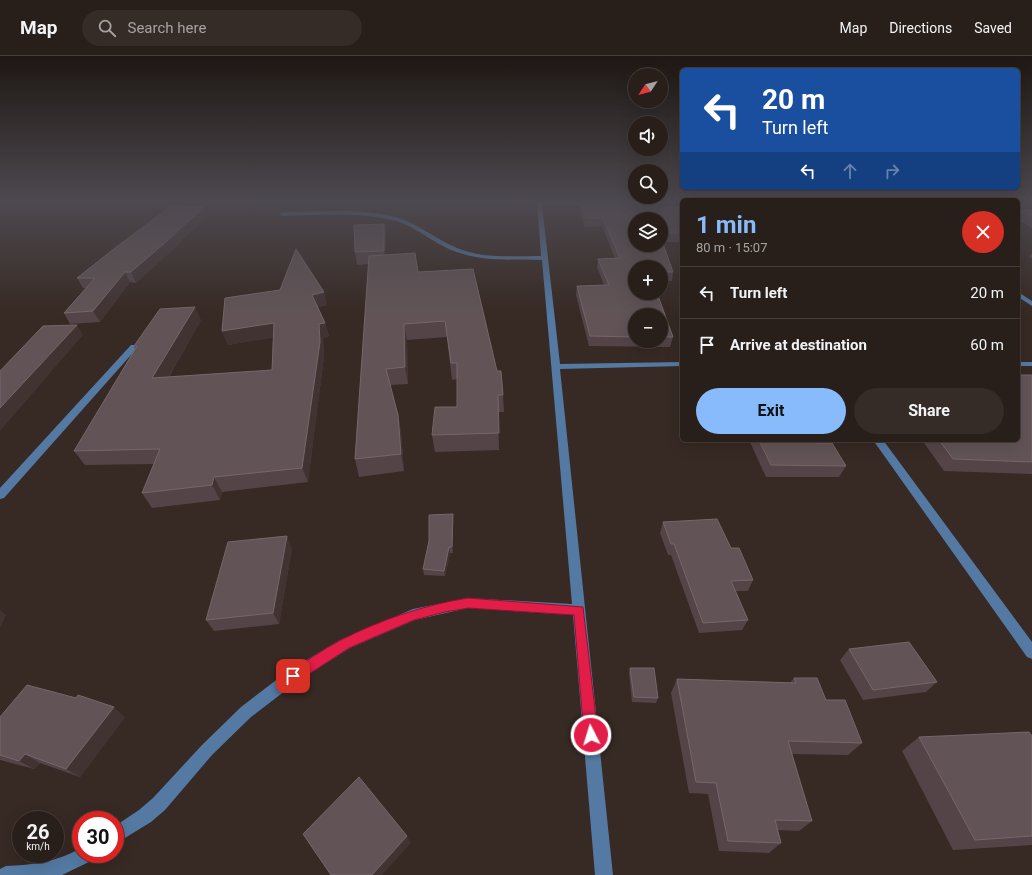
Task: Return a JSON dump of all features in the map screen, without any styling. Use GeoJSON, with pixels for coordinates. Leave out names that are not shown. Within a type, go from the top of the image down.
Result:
{"type":"FeatureCollection","features":[{"type":"Feature","properties":{"kind":"street"},"geometry":{"type":"LineString","coordinates":[[438,240],[446,245],[471,254],[544,258]]}},
{"type":"Feature","properties":{"kind":"street"},"geometry":{"type":"LineString","coordinates":[[542,240],[556,367],[604,875]]}},
{"type":"Feature","properties":{"kind":"street"},"geometry":{"type":"LineString","coordinates":[[1020,295],[1032,304]]}},
{"type":"Feature","properties":{"kind":"street"},"geometry":{"type":"LineString","coordinates":[[0,494],[134,347]]}},
{"type":"Feature","properties":{"kind":"street"},"geometry":{"type":"LineString","coordinates":[[556,367],[680,364]]}},
{"type":"Feature","properties":{"kind":"street"},"geometry":{"type":"LineString","coordinates":[[1020,364],[1032,364]]}},
{"type":"Feature","properties":{"kind":"street"},"geometry":{"type":"LineString","coordinates":[[879,442],[1032,653]]}},
{"type":"Feature","properties":{"kind":"street"},"geometry":{"type":"LineString","coordinates":[[124,830],[145,816],[159,804],[207,750],[246,712],[293,676],[345,644],[412,615],[468,603],[579,610]]}},
{"type":"Feature","properties":{"kind":"street"},"geometry":{"type":"LineString","coordinates":[[6,875],[44,873],[73,863]]}},
{"type":"Feature","properties":{"kind":"building"},"geometry":{"type":"Polygon","coordinates":[[[125,240],[168,240],[131,272],[125,272],[93,311],[64,313],[95,278],[77,278],[125,240]]]}},
{"type":"Feature","properties":{"kind":"building"},"geometry":{"type":"Polygon","coordinates":[[[355,240],[384,240],[384,251],[355,252],[355,240]]]}},
{"type":"Feature","properties":{"kind":"building"},"geometry":{"type":"Polygon","coordinates":[[[612,240],[628,240],[628,252],[666,252],[673,272],[668,272],[668,260],[628,260],[628,300],[660,300],[662,308],[628,308],[628,337],[590,336],[577,286],[609,285],[598,259],[620,258],[612,240]]]}},
{"type":"Feature","properties":{"kind":"building"},"geometry":{"type":"Polygon","coordinates":[[[296,249],[324,292],[312,295],[325,323],[319,324],[320,342],[302,468],[214,477],[212,485],[142,493],[160,449],[74,451],[137,346],[134,346],[160,309],[195,307],[152,378],[272,370],[274,323],[222,331],[225,298],[280,290],[296,249]]]}},
{"type":"Feature","properties":{"kind":"building"},"geometry":{"type":"Polygon","coordinates":[[[415,253],[418,272],[473,269],[497,371],[501,371],[503,395],[498,395],[499,433],[432,435],[435,407],[457,407],[457,363],[451,363],[445,321],[404,324],[405,367],[386,369],[398,415],[401,454],[355,459],[369,256],[415,253]]]}},
{"type":"Feature","properties":{"kind":"building"},"geometry":{"type":"Polygon","coordinates":[[[668,323],[673,337],[668,337],[668,323]]]}},
{"type":"Feature","properties":{"kind":"building"},"geometry":{"type":"Polygon","coordinates":[[[77,325],[0,408],[0,371],[43,326],[77,325]]]}},
{"type":"Feature","properties":{"kind":"building"},"geometry":{"type":"Polygon","coordinates":[[[1020,375],[1032,375],[1032,462],[953,459],[940,442],[1020,442],[1020,375]]]}},
{"type":"Feature","properties":{"kind":"building"},"geometry":{"type":"Polygon","coordinates":[[[760,442],[832,443],[846,466],[771,465],[760,442]]]}},
{"type":"Feature","properties":{"kind":"building"},"geometry":{"type":"Polygon","coordinates":[[[453,514],[452,547],[449,547],[444,571],[423,569],[429,541],[429,515],[453,514]]]}},
{"type":"Feature","properties":{"kind":"building"},"geometry":{"type":"Polygon","coordinates":[[[717,519],[731,548],[739,548],[753,580],[731,581],[748,620],[703,623],[674,544],[671,544],[663,522],[717,519]]]}},
{"type":"Feature","properties":{"kind":"building"},"geometry":{"type":"Polygon","coordinates":[[[287,536],[273,613],[206,620],[228,542],[287,536]]]}},
{"type":"Feature","properties":{"kind":"building"},"geometry":{"type":"Polygon","coordinates":[[[909,642],[937,682],[873,690],[849,649],[909,642]]]}},
{"type":"Feature","properties":{"kind":"building"},"geometry":{"type":"Polygon","coordinates":[[[630,668],[654,668],[658,698],[634,697],[630,668]]]}},
{"type":"Feature","properties":{"kind":"building"},"geometry":{"type":"Polygon","coordinates":[[[794,678],[817,678],[826,700],[845,700],[862,743],[788,741],[812,821],[775,820],[781,843],[728,841],[716,783],[696,782],[677,679],[796,683],[794,678]]]}},
{"type":"Feature","properties":{"kind":"building"},"geometry":{"type":"Polygon","coordinates":[[[27,685],[76,698],[78,695],[114,707],[66,769],[25,754],[19,761],[0,755],[0,717],[27,685]]]}},
{"type":"Feature","properties":{"kind":"building"},"geometry":{"type":"Polygon","coordinates":[[[1029,732],[1032,736],[1032,836],[975,840],[919,737],[1029,732]]]}},
{"type":"Feature","properties":{"kind":"building"},"geometry":{"type":"Polygon","coordinates":[[[359,777],[407,836],[372,875],[331,875],[303,834],[359,777]]]}},
{"type":"Feature","properties":{"kind":"route"},"geometry":{"type":"LineString","coordinates":[[293,676],[345,644],[412,615],[445,607],[468,603],[579,610],[591,735]]}}]}
